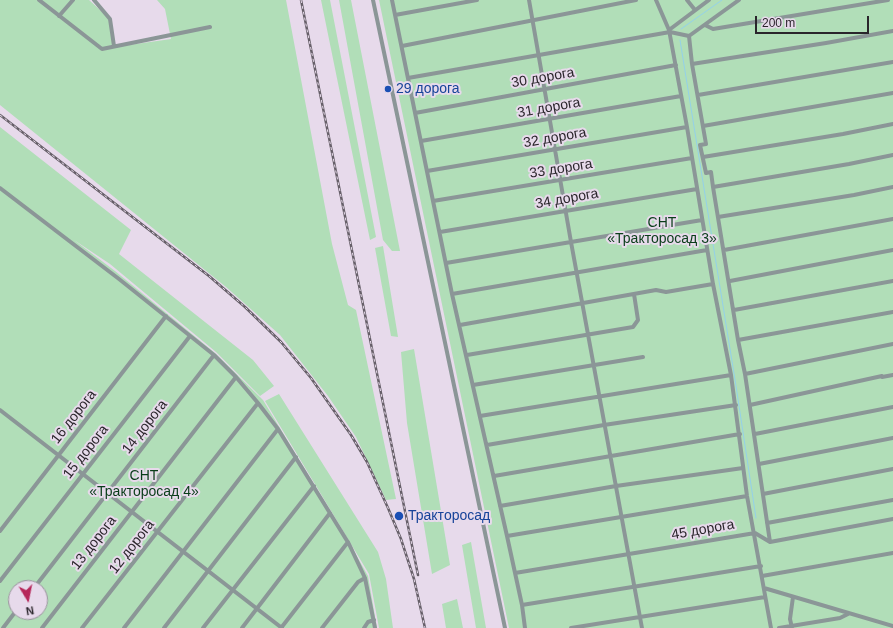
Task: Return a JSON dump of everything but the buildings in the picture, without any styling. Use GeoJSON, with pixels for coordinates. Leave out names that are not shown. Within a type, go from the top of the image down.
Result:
{"type":"FeatureCollection","features":[{"type":"Feature","properties":{"kind":"street"},"geometry":{"type":"LineString","coordinates":[[39,0],[102,49],[210,27]]}},
{"type":"Feature","properties":{"kind":"street"},"geometry":{"type":"LineString","coordinates":[[59,16],[73,0]]}},
{"type":"Feature","properties":{"kind":"street"},"geometry":{"type":"LineString","coordinates":[[94,0],[110,19],[114,46]]}},
{"type":"Feature","properties":{"kind":"street"},"geometry":{"type":"LineString","coordinates":[[373,0],[505,628]]}},
{"type":"Feature","properties":{"kind":"street"},"geometry":{"type":"LineString","coordinates":[[392,0],[452,294],[494,476],[522,605],[525,628]]}},
{"type":"Feature","properties":{"kind":"street"},"geometry":{"type":"LineString","coordinates":[[395,15],[477,0]]}},
{"type":"Feature","properties":{"kind":"street"},"geometry":{"type":"LineString","coordinates":[[529,0],[551,119],[571,242],[642,628]]}},
{"type":"Feature","properties":{"kind":"street"},"geometry":{"type":"LineString","coordinates":[[402,46],[636,0]]}},
{"type":"Feature","properties":{"kind":"street"},"geometry":{"type":"LineString","coordinates":[[656,0],[670,31],[713,284],[731,375],[747,496],[771,628]]}},
{"type":"Feature","properties":{"kind":"street"},"geometry":{"type":"LineString","coordinates":[[687,0],[695,10]]}},
{"type":"Feature","properties":{"kind":"street"},"geometry":{"type":"LineString","coordinates":[[670,31],[709,0]]}},
{"type":"Feature","properties":{"kind":"street"},"geometry":{"type":"LineString","coordinates":[[408,78],[670,31],[689,36],[739,0]]}},
{"type":"Feature","properties":{"kind":"street"},"geometry":{"type":"LineString","coordinates":[[705,25],[713,29],[888,0]]}},
{"type":"Feature","properties":{"kind":"street"},"geometry":{"type":"LineString","coordinates":[[692,64],[893,31]]}},
{"type":"Feature","properties":{"kind":"street"},"geometry":{"type":"LineString","coordinates":[[689,36],[692,64],[706,144],[700,145],[706,173],[711,172],[755,434],[770,542],[893,519]]}},
{"type":"Feature","properties":{"kind":"street"},"geometry":{"type":"LineString","coordinates":[[698,95],[893,62]]}},
{"type":"Feature","properties":{"kind":"street","name":"30 дорога"},"geometry":{"type":"LineString","coordinates":[[415,113],[676,65]]}},
{"type":"Feature","properties":{"kind":"street"},"geometry":{"type":"LineString","coordinates":[[703,126],[893,93]]}},
{"type":"Feature","properties":{"kind":"street","name":"31 дорога"},"geometry":{"type":"LineString","coordinates":[[421,141],[681,96]]}},
{"type":"Feature","properties":{"kind":"street"},"geometry":{"type":"LineString","coordinates":[[703,157],[844,134],[893,124]]}},
{"type":"Feature","properties":{"kind":"street","name":"32 дорога"},"geometry":{"type":"LineString","coordinates":[[427,171],[687,127]]}},
{"type":"Feature","properties":{"kind":"street"},"geometry":{"type":"LineString","coordinates":[[713,187],[893,155]]}},
{"type":"Feature","properties":{"kind":"street","name":"33 дорога"},"geometry":{"type":"LineString","coordinates":[[433,201],[692,158]]}},
{"type":"Feature","properties":{"kind":"street"},"geometry":{"type":"LineString","coordinates":[[718,217],[854,195],[893,187]]}},
{"type":"Feature","properties":{"kind":"street"},"geometry":{"type":"LineString","coordinates":[[0,188],[166,316],[214,355],[236,377],[278,429],[348,542],[365,578],[375,628]]}},
{"type":"Feature","properties":{"kind":"street","name":"34 дорога"},"geometry":{"type":"LineString","coordinates":[[440,232],[697,189]]}},
{"type":"Feature","properties":{"kind":"street"},"geometry":{"type":"LineString","coordinates":[[724,250],[893,219]]}},
{"type":"Feature","properties":{"kind":"street"},"geometry":{"type":"LineString","coordinates":[[446,263],[702,220]]}},
{"type":"Feature","properties":{"kind":"street"},"geometry":{"type":"LineString","coordinates":[[452,294],[707,250]]}},
{"type":"Feature","properties":{"kind":"street"},"geometry":{"type":"LineString","coordinates":[[730,281],[893,250]]}},
{"type":"Feature","properties":{"kind":"street"},"geometry":{"type":"LineString","coordinates":[[734,310],[893,281]]}},
{"type":"Feature","properties":{"kind":"street"},"geometry":{"type":"LineString","coordinates":[[460,326],[656,290],[666,292],[713,284]]}},
{"type":"Feature","properties":{"kind":"street"},"geometry":{"type":"LineString","coordinates":[[467,355],[633,327],[638,320],[634,294]]}},
{"type":"Feature","properties":{"kind":"street"},"geometry":{"type":"LineString","coordinates":[[738,340],[893,312]]}},
{"type":"Feature","properties":{"kind":"street","name":"16 дорога"},"geometry":{"type":"LineString","coordinates":[[0,531],[166,316]]}},
{"type":"Feature","properties":{"kind":"street","name":"15 дорога"},"geometry":{"type":"LineString","coordinates":[[0,581],[190,336]]}},
{"type":"Feature","properties":{"kind":"street"},"geometry":{"type":"LineString","coordinates":[[745,374],[893,344]]}},
{"type":"Feature","properties":{"kind":"street","name":"14 дорога"},"geometry":{"type":"LineString","coordinates":[[40,580],[214,355]]}},
{"type":"Feature","properties":{"kind":"street"},"geometry":{"type":"LineString","coordinates":[[473,385],[643,357]]}},
{"type":"Feature","properties":{"kind":"street"},"geometry":{"type":"LineString","coordinates":[[480,416],[731,375]]}},
{"type":"Feature","properties":{"kind":"street"},"geometry":{"type":"LineString","coordinates":[[750,405],[882,376],[893,375]]}},
{"type":"Feature","properties":{"kind":"street","name":"13 дорога"},"geometry":{"type":"LineString","coordinates":[[42,628],[236,377]]}},
{"type":"Feature","properties":{"kind":"street","name":"12 дорога"},"geometry":{"type":"LineString","coordinates":[[82,628],[258,403]]}},
{"type":"Feature","properties":{"kind":"street"},"geometry":{"type":"LineString","coordinates":[[487,446],[604,425],[736,405]]}},
{"type":"Feature","properties":{"kind":"street"},"geometry":{"type":"LineString","coordinates":[[755,434],[893,407]]}},
{"type":"Feature","properties":{"kind":"street"},"geometry":{"type":"LineString","coordinates":[[0,410],[281,628],[348,542]]}},
{"type":"Feature","properties":{"kind":"street"},"geometry":{"type":"LineString","coordinates":[[124,628],[278,429]]}},
{"type":"Feature","properties":{"kind":"street"},"geometry":{"type":"LineString","coordinates":[[494,476],[740,434]]}},
{"type":"Feature","properties":{"kind":"street"},"geometry":{"type":"LineString","coordinates":[[759,464],[893,438]]}},
{"type":"Feature","properties":{"kind":"street"},"geometry":{"type":"LineString","coordinates":[[164,628],[296,458]]}},
{"type":"Feature","properties":{"kind":"street"},"geometry":{"type":"LineString","coordinates":[[500,506],[616,486],[743,468]]}},
{"type":"Feature","properties":{"kind":"street"},"geometry":{"type":"LineString","coordinates":[[763,494],[893,470]]}},
{"type":"Feature","properties":{"kind":"street"},"geometry":{"type":"LineString","coordinates":[[203,628],[314,486]]}},
{"type":"Feature","properties":{"kind":"street"},"geometry":{"type":"LineString","coordinates":[[507,536],[747,496]]}},
{"type":"Feature","properties":{"kind":"street"},"geometry":{"type":"LineString","coordinates":[[767,523],[893,500]]}},
{"type":"Feature","properties":{"kind":"street"},"geometry":{"type":"LineString","coordinates":[[242,628],[330,513]]}},
{"type":"Feature","properties":{"kind":"street","name":"45 дорога"},"geometry":{"type":"LineString","coordinates":[[515,573],[754,533],[770,542]]}},
{"type":"Feature","properties":{"kind":"street"},"geometry":{"type":"LineString","coordinates":[[762,576],[893,553]]}},
{"type":"Feature","properties":{"kind":"street"},"geometry":{"type":"LineString","coordinates":[[522,605],[760,566]]}},
{"type":"Feature","properties":{"kind":"street"},"geometry":{"type":"LineString","coordinates":[[322,628],[358,582],[365,578]]}},
{"type":"Feature","properties":{"kind":"street"},"geometry":{"type":"LineString","coordinates":[[764,588],[793,598],[893,626]]}},
{"type":"Feature","properties":{"kind":"street"},"geometry":{"type":"LineString","coordinates":[[571,628],[765,596]]}},
{"type":"Feature","properties":{"kind":"street"},"geometry":{"type":"LineString","coordinates":[[791,627],[790,619],[793,598]]}},
{"type":"Feature","properties":{"kind":"street"},"geometry":{"type":"LineString","coordinates":[[779,628],[840,618],[848,614]]}},
{"type":"Feature","properties":{"kind":"street"},"geometry":{"type":"LineString","coordinates":[[3,628],[9,620]]}},
{"type":"Feature","properties":{"kind":"street"},"geometry":{"type":"LineString","coordinates":[[364,628],[368,622],[374,620]]}},
{"type":"Feature","properties":{"kind":"green space"},"geometry":{"type":"Polygon","coordinates":[[[0,0],[89,0],[110,19],[115,47],[171,39],[165,9],[157,0],[286,0],[332,244],[348,305],[356,310],[396,499],[386,500],[356,437],[328,396],[280,335],[226,287],[0,105],[0,0]]]}},
{"type":"Feature","properties":{"kind":"green space"},"geometry":{"type":"Polygon","coordinates":[[[321,0],[330,0],[376,237],[370,240],[321,0]]]}},
{"type":"Feature","properties":{"kind":"green space"},"geometry":{"type":"Polygon","coordinates":[[[339,0],[351,0],[400,251],[392,251],[383,240],[339,0]]]}},
{"type":"Feature","properties":{"kind":"green space","name":"СНТ «Тракторосад 3»"},"geometry":{"type":"Polygon","coordinates":[[[379,0],[893,0],[893,628],[509,628],[379,0]]]}},
{"type":"Feature","properties":{"kind":"green space","name":"СНТ «Тракторосад 4»"},"geometry":{"type":"Polygon","coordinates":[[[0,127],[131,230],[119,254],[253,360],[274,386],[260,396],[216,352],[110,264],[74,240],[115,271],[215,353],[263,400],[368,576],[377,628],[0,628],[0,127]]]}},
{"type":"Feature","properties":{"kind":"green space"},"geometry":{"type":"Polygon","coordinates":[[[383,246],[398,337],[391,336],[375,248],[383,246]]]}},
{"type":"Feature","properties":{"kind":"green space"},"geometry":{"type":"Polygon","coordinates":[[[414,349],[450,565],[432,574],[407,423],[401,352],[414,349]]]}},
{"type":"Feature","properties":{"kind":"green space"},"geometry":{"type":"Polygon","coordinates":[[[279,394],[378,552],[386,579],[393,628],[379,628],[369,574],[265,401],[279,394]]]}},
{"type":"Feature","properties":{"kind":"green space"},"geometry":{"type":"Polygon","coordinates":[[[471,542],[486,628],[476,628],[462,545],[471,542]]]}},
{"type":"Feature","properties":{"kind":"green space"},"geometry":{"type":"Polygon","coordinates":[[[457,599],[463,628],[446,628],[442,604],[457,599]]]}},
{"type":"Feature","properties":{"kind":"waterway"},"geometry":{"type":"LineString","coordinates":[[681,29],[722,0]]}},
{"type":"Feature","properties":{"kind":"waterway"},"geometry":{"type":"LineString","coordinates":[[680,40],[756,518]]}},
{"type":"Feature","properties":{"kind":"railway"},"geometry":{"type":"LineString","coordinates":[[301,0],[418,575]]}},
{"type":"Feature","properties":{"kind":"railway"},"geometry":{"type":"LineString","coordinates":[[0,115],[209,276],[245,307],[281,342],[311,378],[351,435],[367,462],[388,508],[401,539],[414,579],[425,628]]}},
{"type":"Feature","properties":{"kind":"place","name":"29 дорога"},"geometry":{"type":"Point","coordinates":[388,89]}},
{"type":"Feature","properties":{"kind":"place","name":"Тракторосад"},"geometry":{"type":"Point","coordinates":[399,516]}}]}
